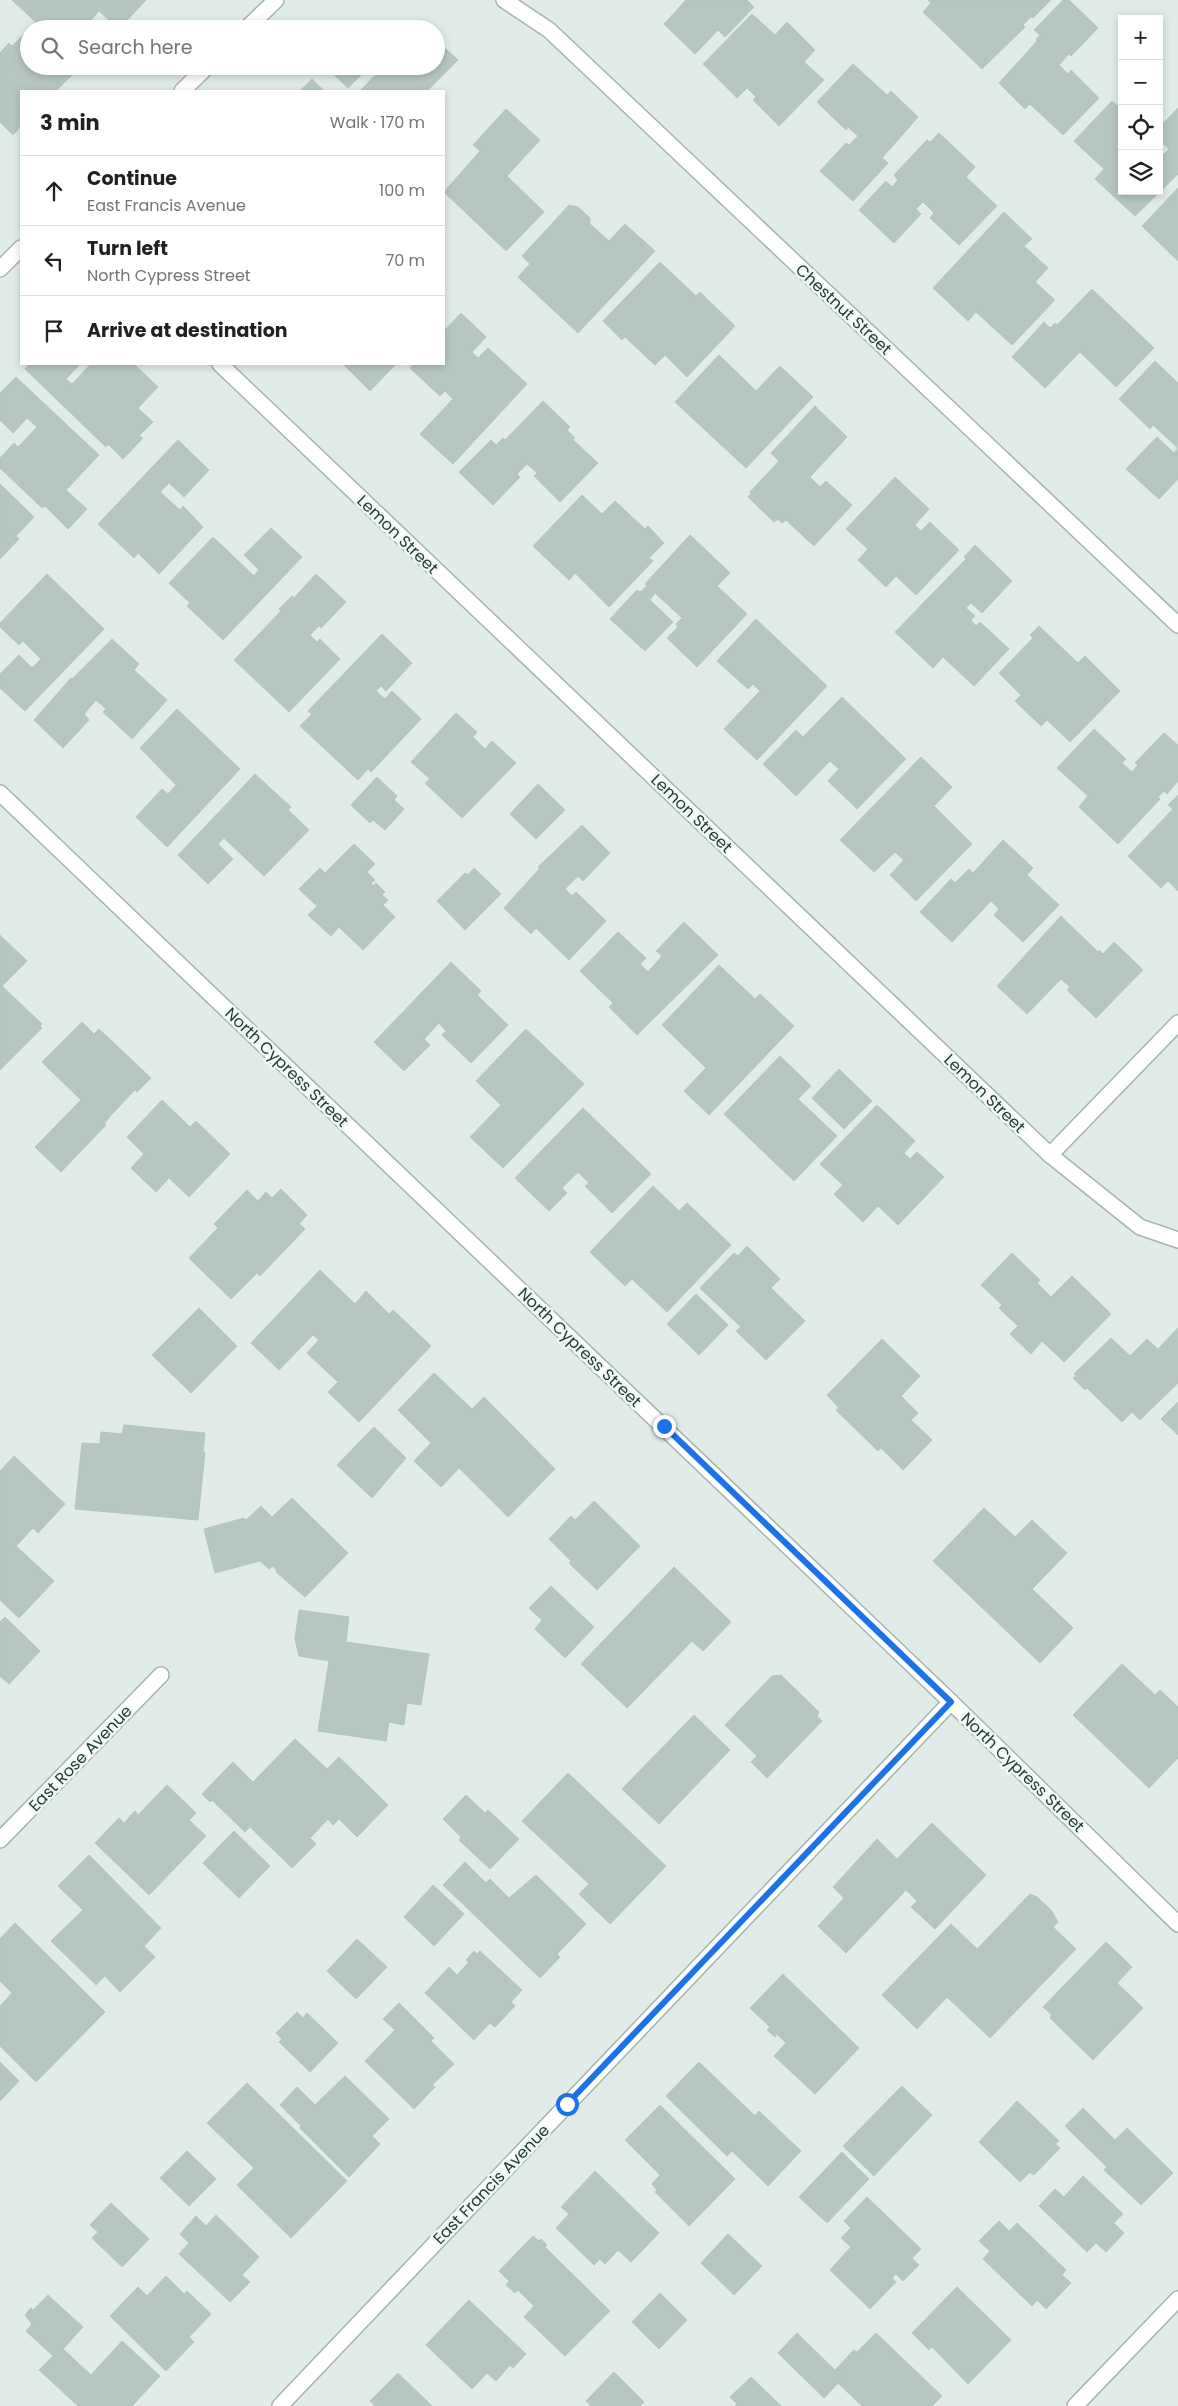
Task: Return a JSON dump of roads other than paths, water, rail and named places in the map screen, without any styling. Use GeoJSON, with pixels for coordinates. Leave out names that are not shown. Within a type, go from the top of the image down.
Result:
{"type":"FeatureCollection","features":[{"type":"Feature","properties":{"kind":"street"},"geometry":{"type":"LineString","coordinates":[[255,20],[276,0]]}},
{"type":"Feature","properties":{"kind":"street","name":"Chestnut Street"},"geometry":{"type":"LineString","coordinates":[[504,0],[549,30],[1178,625]]}},
{"type":"Feature","properties":{"kind":"street"},"geometry":{"type":"LineString","coordinates":[[183,90],[199,75]]}},
{"type":"Feature","properties":{"kind":"street"},"geometry":{"type":"LineString","coordinates":[[0,269],[20,249]]}},
{"type":"Feature","properties":{"kind":"street","name":"Lemon Street"},"geometry":{"type":"LineString","coordinates":[[221,365],[1050,1155],[1140,1228],[1178,1240]]}},
{"type":"Feature","properties":{"kind":"street","name":"North Cypress Street"},"geometry":{"type":"LineString","coordinates":[[0,793],[951,1702],[1178,1924]]}},
{"type":"Feature","properties":{"kind":"street"},"geometry":{"type":"LineString","coordinates":[[1050,1155],[1178,1023]]}},
{"type":"Feature","properties":{"kind":"street","name":"East Rose Avenue"},"geometry":{"type":"LineString","coordinates":[[0,1840],[161,1675]]}},
{"type":"Feature","properties":{"kind":"street","name":"East Francis Avenue"},"geometry":{"type":"LineString","coordinates":[[280,2406],[951,1702]]}},
{"type":"Feature","properties":{"kind":"street"},"geometry":{"type":"LineString","coordinates":[[1075,2406],[1178,2299]]}}]}
